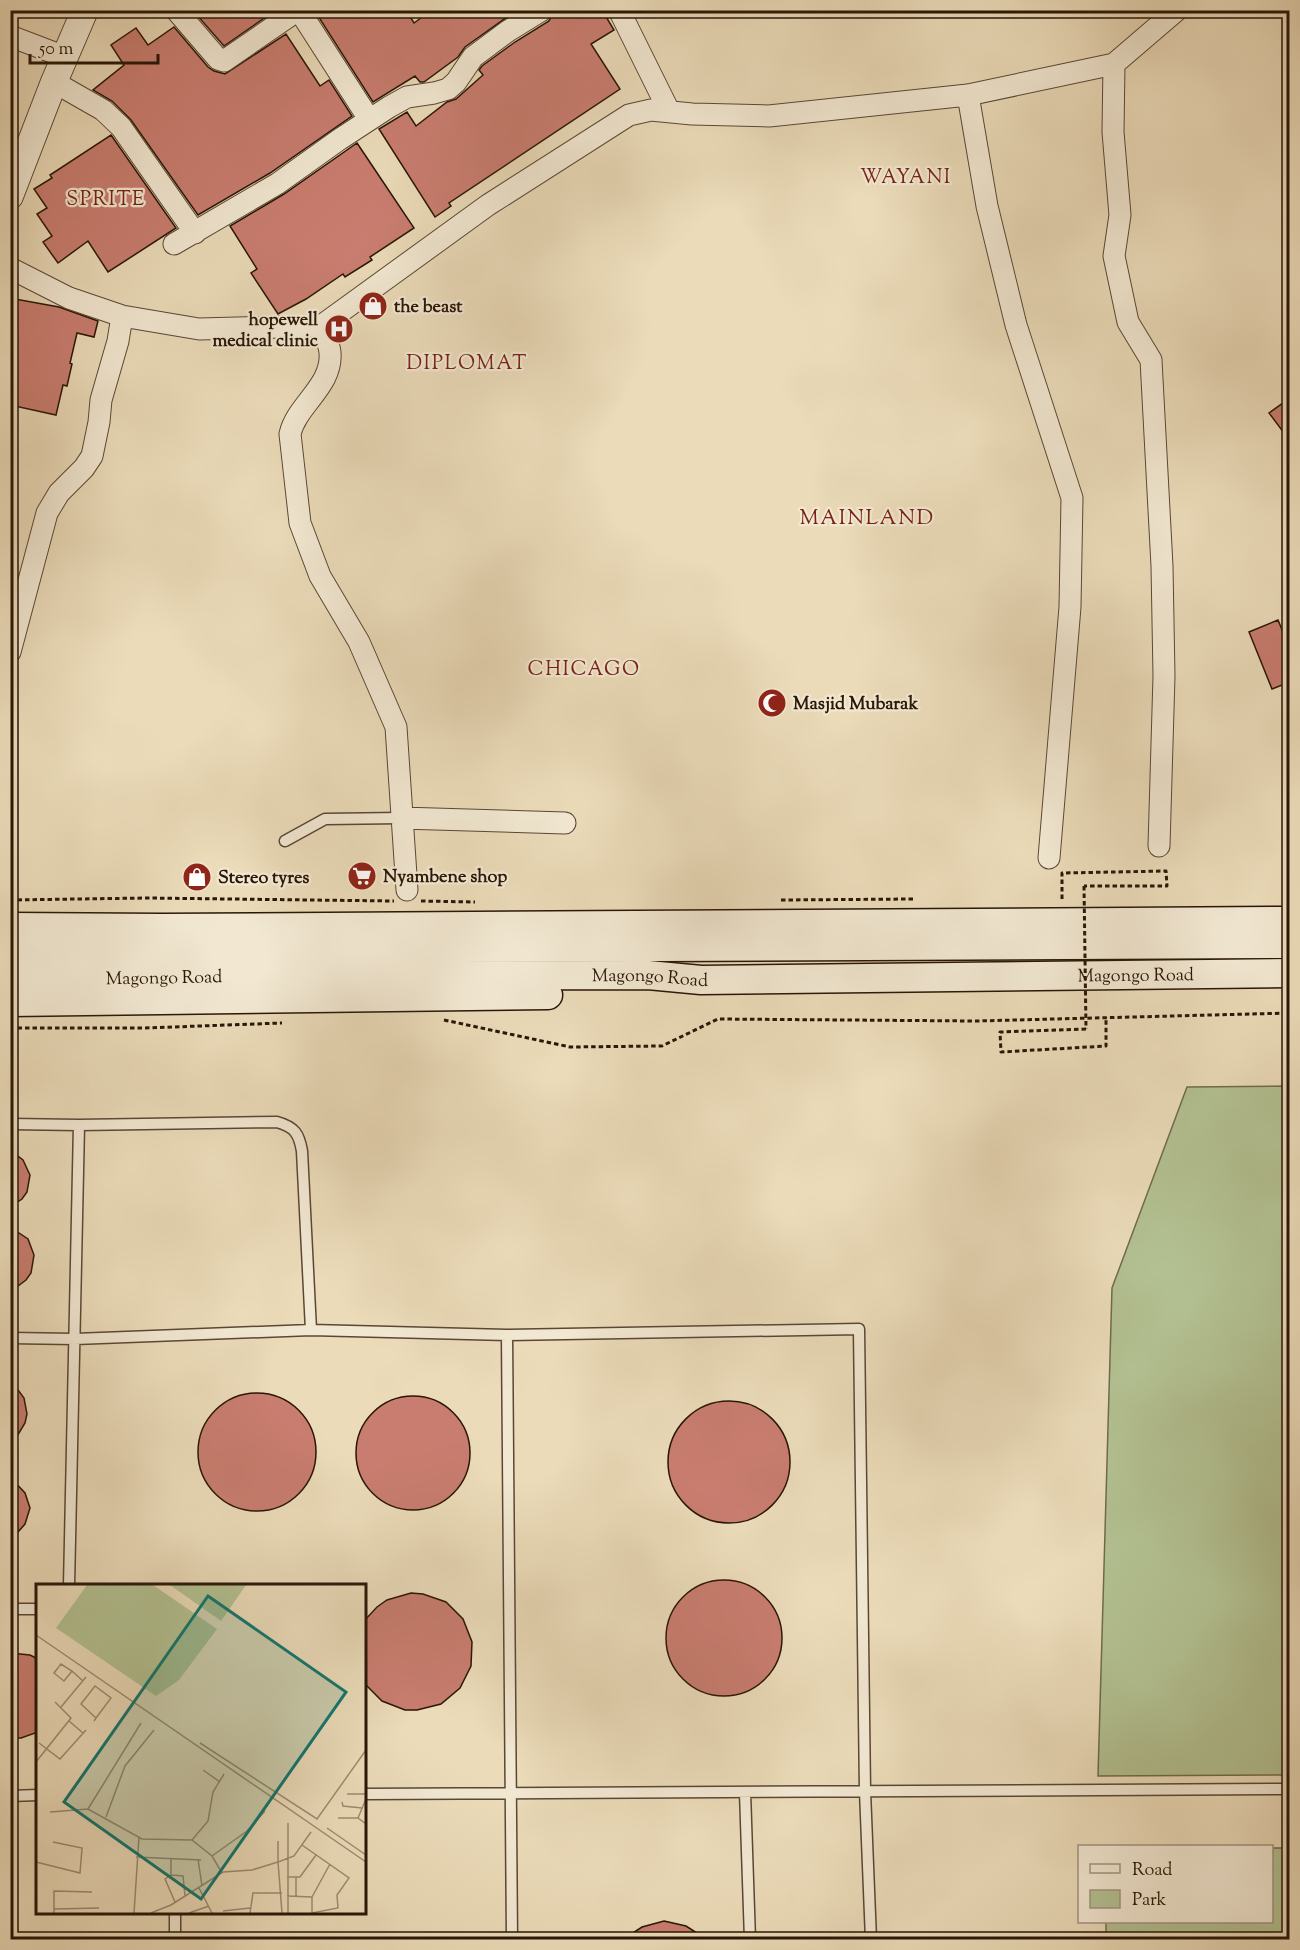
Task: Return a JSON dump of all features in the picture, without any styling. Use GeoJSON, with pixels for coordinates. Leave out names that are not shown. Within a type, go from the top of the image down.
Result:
{"type":"FeatureCollection","features":[{"type":"Feature","properties":{"kind":"main road"},"geometry":{"type":"LineString","coordinates":[[10,927],[1290,921]]}},
{"type":"Feature","properties":{"kind":"main road","name":"Magongo Road"},"geometry":{"type":"LineString","coordinates":[[10,980],[231,962],[1290,944]]}},
{"type":"Feature","properties":{"kind":"main road","name":"Magongo Road"},"geometry":{"type":"LineString","coordinates":[[10,953],[648,975],[701,980],[1290,973]]}},
{"type":"Feature","properties":{"kind":"main road"},"geometry":{"type":"LineString","coordinates":[[10,1002],[642,993],[701,980]]}},
{"type":"Feature","properties":{"kind":"street"},"geometry":{"type":"LineString","coordinates":[[10,196],[54,82],[85,10]]}},
{"type":"Feature","properties":{"kind":"street"},"geometry":{"type":"LineString","coordinates":[[176,10],[218,59],[224,61],[298,10],[369,119]]}},
{"type":"Feature","properties":{"kind":"street"},"geometry":{"type":"LineString","coordinates":[[174,244],[277,184],[369,119],[407,97],[448,89],[456,82],[473,57],[542,10]]}},
{"type":"Feature","properties":{"kind":"street"},"geometry":{"type":"LineString","coordinates":[[619,10],[669,111]]}},
{"type":"Feature","properties":{"kind":"street"},"geometry":{"type":"LineString","coordinates":[[10,268],[69,298],[122,316],[199,329],[321,326],[488,206],[639,111],[770,116],[968,94],[1114,64],[1177,10]]}},
{"type":"Feature","properties":{"kind":"street"},"geometry":{"type":"LineString","coordinates":[[10,36],[65,57]]}},
{"type":"Feature","properties":{"kind":"street"},"geometry":{"type":"LineString","coordinates":[[1114,64],[1113,132],[1120,214],[1114,256],[1128,321],[1151,360],[1162,566],[1164,676],[1159,846]]}},
{"type":"Feature","properties":{"kind":"street"},"geometry":{"type":"LineString","coordinates":[[54,82],[103,110],[121,127],[195,233]]}},
{"type":"Feature","properties":{"kind":"street"},"geometry":{"type":"LineString","coordinates":[[968,94],[987,207],[1016,325],[1072,498],[1070,607],[1049,858]]}},
{"type":"Feature","properties":{"kind":"street"},"geometry":{"type":"LineString","coordinates":[[10,652],[47,513],[59,493],[84,468],[92,456],[101,399],[118,341],[122,316]]}},
{"type":"Feature","properties":{"kind":"street"},"geometry":{"type":"LineString","coordinates":[[321,326],[329,350],[328,371],[321,385],[294,421],[290,434],[300,523],[320,576],[359,642],[396,728],[407,890]]}},
{"type":"Feature","properties":{"kind":"street"},"geometry":{"type":"LineString","coordinates":[[401,818],[565,823]]}},
{"type":"Feature","properties":{"kind":"lane"},"geometry":{"type":"LineString","coordinates":[[285,841],[325,819],[401,818]]}},
{"type":"Feature","properties":{"kind":"lane"},"geometry":{"type":"LineString","coordinates":[[10,1124],[278,1122],[288,1125],[299,1137],[302,1151],[310,1330]]}},
{"type":"Feature","properties":{"kind":"lane"},"geometry":{"type":"LineString","coordinates":[[69,1584],[79,1125]]}},
{"type":"Feature","properties":{"kind":"lane"},"geometry":{"type":"LineString","coordinates":[[10,1338],[75,1339],[310,1330],[507,1335],[859,1329],[865,1791],[871,1940]]}},
{"type":"Feature","properties":{"kind":"lane"},"geometry":{"type":"LineString","coordinates":[[507,1335],[512,1940]]}},
{"type":"Feature","properties":{"kind":"lane"},"geometry":{"type":"LineString","coordinates":[[10,1609],[36,1609]]}},
{"type":"Feature","properties":{"kind":"lane"},"geometry":{"type":"LineString","coordinates":[[366,1794],[1290,1789]]}},
{"type":"Feature","properties":{"kind":"lane"},"geometry":{"type":"LineString","coordinates":[[745,1792],[750,1940]]}},
{"type":"Feature","properties":{"kind":"lane"},"geometry":{"type":"LineString","coordinates":[[10,1796],[36,1795]]}},
{"type":"Feature","properties":{"kind":"lane"},"geometry":{"type":"LineString","coordinates":[[175,1914],[175,1940]]}},
{"type":"Feature","properties":{"kind":"path"},"geometry":{"type":"LineString","coordinates":[[1062,899],[1062,873],[1166,871],[1167,886],[1084,886],[1086,1029],[1000,1032],[1001,1052],[1106,1046],[1106,1017]]}},
{"type":"Feature","properties":{"kind":"path"},"geometry":{"type":"LineString","coordinates":[[439,1019],[570,1047],[662,1046],[718,1019],[976,1021],[1290,1013]]}},
{"type":"Feature","properties":{"kind":"path"},"geometry":{"type":"LineString","coordinates":[[10,1028],[145,1028],[291,1022]]}},
{"type":"Feature","properties":{"kind":"green space"},"geometry":{"type":"Polygon","coordinates":[[[1289,1086],[1289,1775],[1098,1776],[1112,1288],[1187,1087],[1289,1086]]]}},
{"type":"Feature","properties":{"kind":"green space"},"geometry":{"type":"Polygon","coordinates":[[[1273,1848],[1289,1848],[1289,1939],[1106,1939],[1106,1923],[1273,1923],[1273,1848]]]}},
{"type":"Feature","properties":{"kind":"building"},"geometry":{"type":"Polygon","coordinates":[[[202,10],[272,10],[273,12],[224,46],[196,14],[202,10]]]}},
{"type":"Feature","properties":{"kind":"building"},"geometry":{"type":"Polygon","coordinates":[[[325,10],[406,10],[414,23],[432,10],[517,10],[465,47],[458,57],[424,82],[420,82],[415,76],[373,102],[318,16],[325,10]]]}},
{"type":"Feature","properties":{"kind":"building"},"geometry":{"type":"Polygon","coordinates":[[[555,10],[602,10],[614,30],[591,44],[620,89],[449,203],[451,206],[435,217],[379,129],[407,112],[416,126],[447,102],[456,99],[483,75],[479,70],[482,66],[549,21],[555,10]]]}},
{"type":"Feature","properties":{"kind":"building"},"geometry":{"type":"Polygon","coordinates":[[[174,27],[208,67],[225,74],[286,34],[320,86],[329,80],[352,116],[270,173],[198,215],[131,120],[112,101],[93,90],[124,65],[111,45],[136,28],[148,45],[174,27]]]}},
{"type":"Feature","properties":{"kind":"building"},"geometry":{"type":"Polygon","coordinates":[[[111,135],[176,228],[108,272],[88,241],[58,263],[43,242],[52,236],[37,214],[47,208],[34,189],[52,178],[50,175],[111,135]]]}},
{"type":"Feature","properties":{"kind":"building"},"geometry":{"type":"Polygon","coordinates":[[[357,143],[414,228],[370,257],[372,260],[345,277],[343,274],[306,299],[278,314],[251,273],[257,269],[230,226],[284,194],[357,143]]]}},
{"type":"Feature","properties":{"kind":"building"},"geometry":{"type":"Polygon","coordinates":[[[15,299],[59,307],[98,321],[94,337],[77,333],[67,386],[63,385],[56,415],[10,405],[10,322],[15,299]]]}},
{"type":"Feature","properties":{"kind":"building"},"geometry":{"type":"Polygon","coordinates":[[[1290,398],[1290,441],[1269,413],[1290,398]]]}},
{"type":"Feature","properties":{"kind":"building"},"geometry":{"type":"Polygon","coordinates":[[[1278,620],[1290,649],[1290,682],[1272,689],[1249,632],[1278,620]]]}},
{"type":"Feature","properties":{"kind":"building"},"geometry":{"type":"Polygon","coordinates":[[[10,1150],[23,1160],[30,1175],[27,1192],[22,1199],[10,1207],[10,1150]]]}},
{"type":"Feature","properties":{"kind":"building"},"geometry":{"type":"Polygon","coordinates":[[[10,1227],[28,1239],[34,1255],[31,1273],[26,1280],[10,1292],[10,1227]]]}},
{"type":"Feature","properties":{"kind":"building"},"geometry":{"type":"Polygon","coordinates":[[[10,1379],[24,1398],[27,1414],[25,1423],[10,1448],[10,1379]]]}},
{"type":"Feature","properties":{"kind":"building"},"geometry":{"type":"Polygon","coordinates":[[[257,1393],[280,1397],[299,1410],[312,1429],[316,1452],[312,1475],[299,1494],[280,1507],[257,1511],[234,1507],[215,1494],[202,1475],[198,1452],[202,1429],[215,1410],[234,1397],[257,1393]]]}},
{"type":"Feature","properties":{"kind":"building"},"geometry":{"type":"Polygon","coordinates":[[[413,1396],[435,1401],[453,1413],[465,1431],[470,1453],[465,1475],[453,1493],[435,1505],[413,1510],[391,1505],[373,1493],[361,1475],[356,1453],[361,1431],[373,1413],[391,1401],[413,1396]]]}},
{"type":"Feature","properties":{"kind":"building"},"geometry":{"type":"Polygon","coordinates":[[[729,1401],[752,1405],[772,1419],[786,1439],[790,1462],[786,1485],[772,1505],[752,1519],[729,1523],[706,1519],[686,1505],[672,1485],[668,1462],[672,1439],[686,1419],[706,1405],[729,1401]]]}},
{"type":"Feature","properties":{"kind":"building"},"geometry":{"type":"Polygon","coordinates":[[[10,1477],[25,1493],[30,1508],[25,1524],[10,1541],[10,1477]]]}},
{"type":"Feature","properties":{"kind":"building"},"geometry":{"type":"Polygon","coordinates":[[[724,1580],[746,1584],[765,1597],[778,1616],[782,1638],[778,1660],[765,1679],[746,1692],[724,1696],[702,1692],[683,1679],[670,1660],[666,1638],[670,1616],[683,1597],[702,1584],[724,1580]]]}},
{"type":"Feature","properties":{"kind":"building"},"geometry":{"type":"Polygon","coordinates":[[[411,1593],[423,1594],[446,1602],[463,1619],[472,1642],[471,1666],[460,1688],[441,1704],[417,1710],[405,1710],[382,1701],[366,1685],[366,1619],[387,1600],[411,1593]]]}},
{"type":"Feature","properties":{"kind":"building"},"geometry":{"type":"Polygon","coordinates":[[[10,1653],[30,1655],[36,1658],[36,1733],[21,1738],[10,1738],[10,1653]]]}},
{"type":"Feature","properties":{"kind":"building"},"geometry":{"type":"Polygon","coordinates":[[[664,1921],[686,1926],[708,1940],[622,1940],[642,1927],[664,1921]]]}},
{"type":"Feature","properties":{"kind":"place","name":"the beast"},"geometry":{"type":"Point","coordinates":[373,306]}},
{"type":"Feature","properties":{"kind":"place","name":"hopewell medical clinic"},"geometry":{"type":"Point","coordinates":[339,329]}},
{"type":"Feature","properties":{"kind":"place","name":"Masjid Mubarak"},"geometry":{"type":"Point","coordinates":[772,703]}},
{"type":"Feature","properties":{"kind":"place","name":"Nyambene shop"},"geometry":{"type":"Point","coordinates":[362,876]}},
{"type":"Feature","properties":{"kind":"place","name":"Stereo tyres"},"geometry":{"type":"Point","coordinates":[197,877]}},
{"type":"Feature","properties":{"kind":"district","name":"WAYANI"},"geometry":{"type":"Point","coordinates":[906,176]}},
{"type":"Feature","properties":{"kind":"district","name":"SPRITE"},"geometry":{"type":"Point","coordinates":[106,198]}},
{"type":"Feature","properties":{"kind":"district","name":"DIPLOMAT"},"geometry":{"type":"Point","coordinates":[467,362]}},
{"type":"Feature","properties":{"kind":"district","name":"MAINLAND"},"geometry":{"type":"Point","coordinates":[867,517]}},
{"type":"Feature","properties":{"kind":"district","name":"CHICAGO"},"geometry":{"type":"Point","coordinates":[584,668]}}]}
